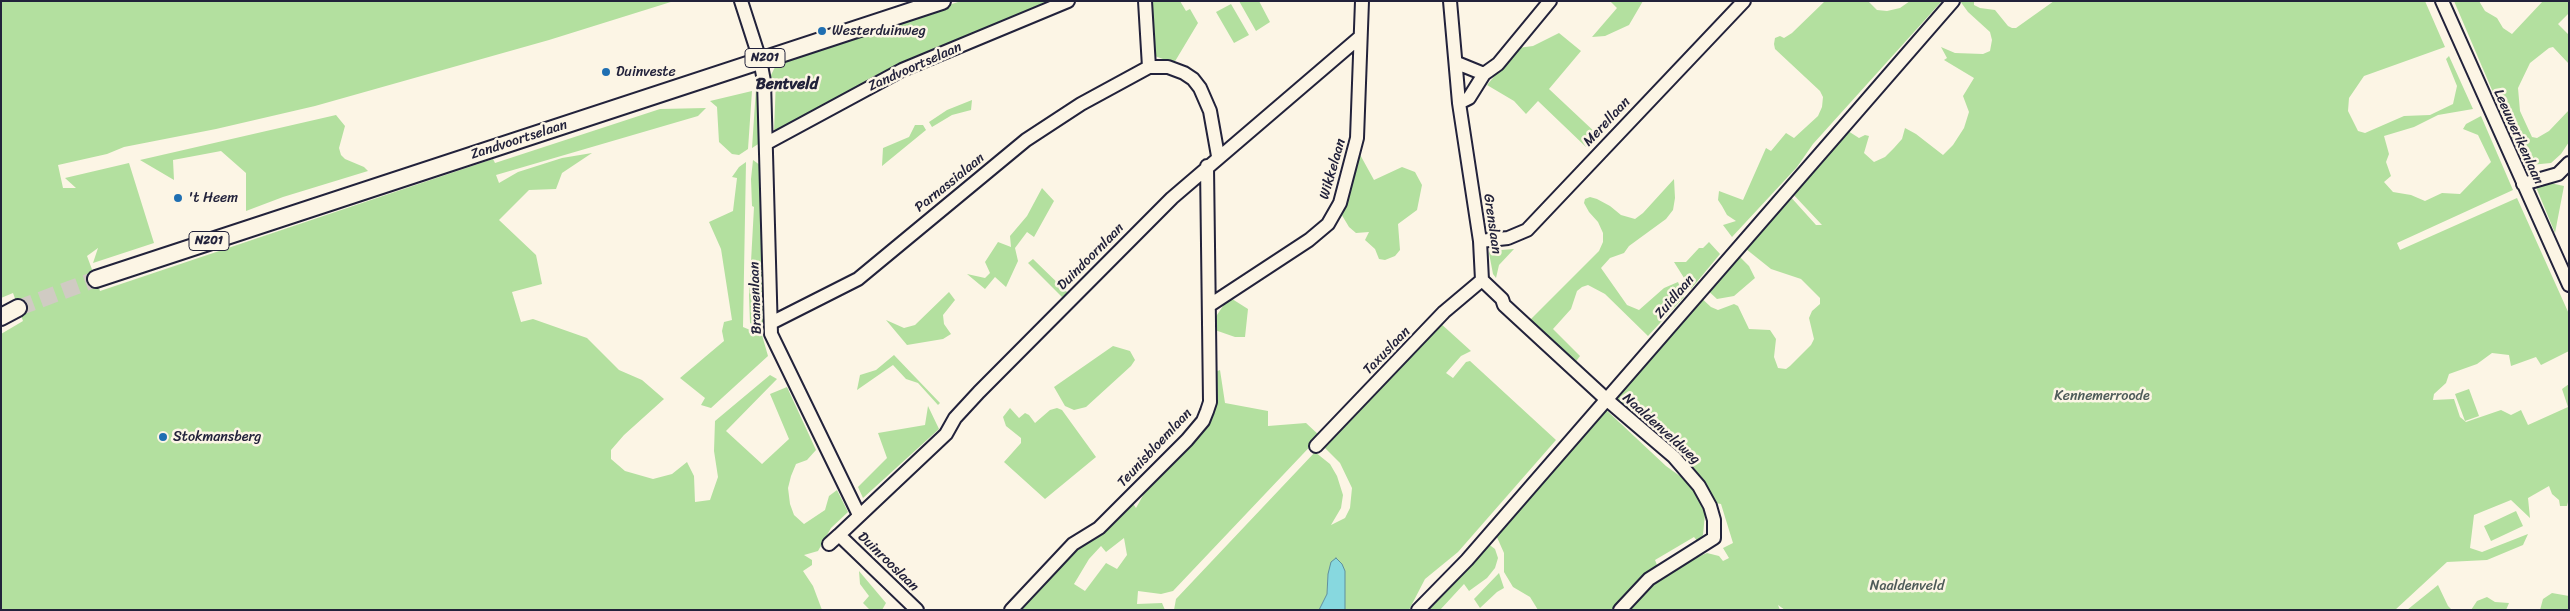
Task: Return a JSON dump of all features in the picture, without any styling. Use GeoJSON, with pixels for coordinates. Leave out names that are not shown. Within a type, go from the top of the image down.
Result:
{"type":"FeatureCollection","features":[{"type":"Feature","properties":{"kind":"main road","name":"Zandvoortselaan"},"geometry":{"type":"LineString","coordinates":[[96,279],[942,1]]}},
{"type":"Feature","properties":{"kind":"main road"},"geometry":{"type":"LineString","coordinates":[[1,317],[18,308]]}},
{"type":"Feature","properties":{"kind":"street"},"geometry":{"type":"LineString","coordinates":[[741,1],[760,60]]}},
{"type":"Feature","properties":{"kind":"street","name":"Zandvoortselaan"},"geometry":{"type":"LineString","coordinates":[[767,143],[902,70],[1068,1]]}},
{"type":"Feature","properties":{"kind":"street"},"geometry":{"type":"LineString","coordinates":[[1145,1],[1149,67],[1168,68],[1184,73],[1193,79],[1200,88],[1210,111],[1218,156]]}},
{"type":"Feature","properties":{"kind":"street","name":"Wikkelaan"},"geometry":{"type":"LineString","coordinates":[[1210,305],[1309,240],[1328,224],[1340,204],[1358,138],[1362,1]]}},
{"type":"Feature","properties":{"kind":"street","name":"Grenslaan"},"geometry":{"type":"LineString","coordinates":[[1450,1],[1459,103],[1480,241],[1482,280]]}},
{"type":"Feature","properties":{"kind":"street"},"geometry":{"type":"LineString","coordinates":[[1459,103],[1469,98],[1484,74],[1498,64],[1550,1]]}},
{"type":"Feature","properties":{"kind":"street","name":"Merellaan"},"geometry":{"type":"LineString","coordinates":[[1480,241],[1508,238],[1527,230],[1744,1]]}},
{"type":"Feature","properties":{"kind":"street","name":"Zuidlaan"},"geometry":{"type":"LineString","coordinates":[[1418,610],[1467,560],[1953,1]]}},
{"type":"Feature","properties":{"kind":"street","name":"Leeuwerikenlaan"},"geometry":{"type":"LineString","coordinates":[[2442,1],[2569,285]]}},
{"type":"Feature","properties":{"kind":"street","name":"Duindoornlaan"},"geometry":{"type":"LineString","coordinates":[[859,515],[946,434],[959,414],[1060,309],[1172,198],[1218,156],[1360,37]]}},
{"type":"Feature","properties":{"kind":"street","name":"Bramenlaan"},"geometry":{"type":"LineString","coordinates":[[760,60],[767,143],[771,334],[780,356],[859,515]]}},
{"type":"Feature","properties":{"kind":"street"},"geometry":{"type":"LineString","coordinates":[[1456,63],[1484,74]]}},
{"type":"Feature","properties":{"kind":"street","name":"Parnassialaan"},"geometry":{"type":"LineString","coordinates":[[771,323],[858,279],[1026,140],[1081,104],[1149,67]]}},
{"type":"Feature","properties":{"kind":"street"},"geometry":{"type":"LineString","coordinates":[[2523,184],[2558,174],[2569,162]]}},
{"type":"Feature","properties":{"kind":"street","name":"Teunisbloemlaan"},"geometry":{"type":"LineString","coordinates":[[1011,610],[1074,544],[1108,520],[1202,421],[1210,402],[1207,166]]}},
{"type":"Feature","properties":{"kind":"street"},"geometry":{"type":"LineString","coordinates":[[1482,280],[1502,299],[1504,305],[1606,399]]}},
{"type":"Feature","properties":{"kind":"street","name":"Taxuslaan"},"geometry":{"type":"LineString","coordinates":[[1316,446],[1444,312],[1482,280]]}},
{"type":"Feature","properties":{"kind":"street","name":"Naaldenveldweg"},"geometry":{"type":"LineString","coordinates":[[1606,399],[1674,456],[1687,471],[1710,506],[1714,520],[1714,538],[1649,579],[1620,610]]}},
{"type":"Feature","properties":{"kind":"street","name":"Duinrooslaan"},"geometry":{"type":"LineString","coordinates":[[829,544],[859,515]]}},
{"type":"Feature","properties":{"kind":"street","name":"Duinrooslaan"},"geometry":{"type":"LineString","coordinates":[[839,535],[916,610]]}},
{"type":"Feature","properties":{"kind":"green space"},"geometry":{"type":"Polygon","coordinates":[[[1,1],[674,1],[549,40],[315,106],[216,129],[124,147],[107,154],[58,165],[63,188],[76,188],[65,178],[129,163],[154,243],[93,263],[98,248],[87,256],[100,291],[493,159],[495,163],[660,109],[706,108],[698,116],[496,175],[499,183],[518,172],[562,158],[592,153],[562,173],[556,189],[529,190],[499,220],[536,255],[542,284],[512,292],[521,322],[533,319],[587,338],[619,370],[642,380],[664,399],[624,435],[611,450],[611,459],[625,471],[653,479],[672,474],[687,462],[694,476],[695,502],[710,500],[718,477],[714,451],[715,421],[770,375],[777,379],[726,431],[762,464],[789,439],[770,394],[787,387],[816,450],[807,460],[796,464],[791,476],[788,488],[790,504],[794,515],[804,524],[825,510],[829,496],[837,490],[848,512],[831,528],[818,551],[804,555],[812,560],[812,565],[803,571],[813,586],[822,610],[1,610],[1,334],[23,321],[13,293],[1,298],[1,1]]]}},
{"type":"Feature","properties":{"kind":"green space"},"geometry":{"type":"Polygon","coordinates":[[[961,1],[1058,1],[774,132],[776,79],[770,77],[776,65],[816,49],[961,1]]]}},
{"type":"Feature","properties":{"kind":"green space"},"geometry":{"type":"Polygon","coordinates":[[[1149,1],[1180,1],[1186,11],[1190,9],[1198,23],[1174,63],[1152,55],[1149,1]]]}},
{"type":"Feature","properties":{"kind":"green space"},"geometry":{"type":"Polygon","coordinates":[[[1239,1],[1259,1],[1270,22],[1256,31],[1239,1]]]}},
{"type":"Feature","properties":{"kind":"green space"},"geometry":{"type":"Polygon","coordinates":[[[1610,1],[1643,1],[1629,25],[1605,36],[1592,37],[1617,8],[1610,1]]]}},
{"type":"Feature","properties":{"kind":"green space"},"geometry":{"type":"Polygon","coordinates":[[[1825,1],[1868,1],[1877,10],[1887,11],[1900,8],[1910,1],[1942,1],[1813,144],[1797,167],[1732,237],[1723,225],[1736,221],[1727,215],[1718,200],[1719,191],[1743,200],[1766,148],[1771,151],[1786,133],[1794,138],[1818,116],[1822,107],[1823,97],[1820,91],[1775,49],[1774,44],[1775,38],[1780,36],[1784,38],[1792,33],[1825,1]]]}},
{"type":"Feature","properties":{"kind":"green space"},"geometry":{"type":"Polygon","coordinates":[[[1960,1],[1974,1],[1974,5],[1980,8],[1995,10],[2008,26],[2016,28],[2054,1],[2425,1],[2445,47],[2364,76],[2349,98],[2348,111],[2358,131],[2365,133],[2404,116],[2430,115],[2453,104],[2457,86],[2446,59],[2449,56],[2473,109],[2438,115],[2414,127],[2384,136],[2389,154],[2386,162],[2391,176],[2384,182],[2393,192],[2411,195],[2425,201],[2442,193],[2460,194],[2491,162],[2478,135],[2463,129],[2466,124],[2481,116],[2513,190],[2397,243],[2400,250],[2517,198],[2569,314],[2569,351],[2541,365],[2536,357],[2511,366],[2509,355],[2492,353],[2477,364],[2449,374],[2446,383],[2434,394],[2433,400],[2454,399],[2460,417],[2466,422],[2501,410],[2511,415],[2521,410],[2528,425],[2568,407],[2562,389],[2569,384],[2569,498],[2567,506],[2560,506],[2559,500],[2552,494],[2549,486],[2528,498],[2530,518],[2511,500],[2474,515],[2470,548],[2482,552],[2528,534],[2523,545],[2487,560],[2447,562],[2395,610],[1785,610],[1778,605],[1780,610],[1624,610],[1655,579],[1683,563],[1707,553],[1719,556],[1723,561],[1729,558],[1723,548],[1733,543],[1721,504],[1716,503],[1614,397],[1698,295],[1711,307],[1718,310],[1734,304],[1738,306],[1749,329],[1770,330],[1776,339],[1774,357],[1778,368],[1786,369],[1811,345],[1814,339],[1809,318],[1812,311],[1820,304],[1820,298],[1801,279],[1771,269],[1741,245],[1788,194],[1816,225],[1822,225],[1790,191],[1843,133],[1848,131],[1859,138],[1865,135],[1869,136],[1864,153],[1874,162],[1885,157],[1894,148],[1902,139],[1905,128],[1943,155],[1953,145],[1964,128],[1969,112],[1963,96],[1974,78],[1944,60],[1947,58],[1941,47],[1955,53],[1983,54],[1990,51],[1992,40],[1990,32],[1968,12],[1960,1]]]}},
{"type":"Feature","properties":{"kind":"green space"},"geometry":{"type":"Polygon","coordinates":[[[2454,1],[2479,1],[2485,11],[2497,18],[2503,28],[2512,34],[2543,1],[2569,1],[2569,13],[2558,24],[2569,35],[2569,64],[2553,47],[2549,48],[2530,63],[2518,88],[2520,111],[2532,137],[2537,138],[2549,131],[2569,110],[2569,142],[2561,154],[2551,163],[2530,165],[2521,158],[2454,1]]]}},
{"type":"Feature","properties":{"kind":"green space"},"geometry":{"type":"Polygon","coordinates":[[[1231,4],[1249,35],[1234,43],[1216,12],[1231,4]]]}},
{"type":"Feature","properties":{"kind":"green space"},"geometry":{"type":"Polygon","coordinates":[[[1559,33],[1581,51],[1549,89],[1598,135],[1586,147],[1538,101],[1526,114],[1514,101],[1487,85],[1518,48],[1533,46],[1559,33]]]}},
{"type":"Feature","properties":{"kind":"green space"},"geometry":{"type":"Polygon","coordinates":[[[756,88],[760,88],[763,141],[752,148],[756,88]]]}},
{"type":"Feature","properties":{"kind":"green space"},"geometry":{"type":"Polygon","coordinates":[[[752,91],[748,149],[739,155],[732,154],[719,142],[717,107],[710,101],[752,91]]]}},
{"type":"Feature","properties":{"kind":"green space"},"geometry":{"type":"Polygon","coordinates":[[[972,100],[971,110],[952,115],[932,127],[929,122],[947,110],[972,100]]]}},
{"type":"Feature","properties":{"kind":"green space"},"geometry":{"type":"Polygon","coordinates":[[[336,115],[345,126],[339,148],[341,155],[368,171],[283,197],[246,211],[246,173],[221,151],[173,160],[174,180],[140,160],[336,115]]]}},
{"type":"Feature","properties":{"kind":"green space"},"geometry":{"type":"Polygon","coordinates":[[[915,125],[923,125],[926,130],[882,166],[883,148],[909,137],[915,125]]]}},
{"type":"Feature","properties":{"kind":"green space"},"geometry":{"type":"Polygon","coordinates":[[[1358,151],[1374,180],[1402,167],[1415,172],[1422,185],[1417,210],[1398,224],[1400,250],[1395,256],[1385,260],[1379,259],[1375,249],[1365,240],[1369,232],[1356,233],[1349,227],[1340,212],[1358,151]]]}},
{"type":"Feature","properties":{"kind":"green space"},"geometry":{"type":"Polygon","coordinates":[[[753,160],[764,168],[765,278],[750,280],[754,207],[752,206],[751,179],[753,160]]]}},
{"type":"Feature","properties":{"kind":"green space"},"geometry":{"type":"Polygon","coordinates":[[[746,162],[743,327],[762,335],[768,356],[711,408],[701,405],[705,398],[680,378],[724,341],[722,331],[724,322],[732,320],[721,249],[709,222],[733,211],[737,178],[732,177],[739,167],[746,162]]]}},
{"type":"Feature","properties":{"kind":"green space"},"geometry":{"type":"Polygon","coordinates":[[[1674,179],[1675,198],[1673,210],[1666,219],[1629,246],[1624,253],[1610,258],[1601,268],[1627,305],[1639,310],[1664,288],[1678,282],[1684,297],[1648,336],[1605,294],[1588,285],[1582,287],[1577,291],[1571,309],[1553,329],[1580,356],[1574,364],[1529,321],[1599,251],[1603,242],[1603,233],[1598,222],[1584,203],[1585,199],[1590,197],[1597,199],[1621,215],[1635,219],[1643,213],[1674,179]]]}},
{"type":"Feature","properties":{"kind":"green space"},"geometry":{"type":"Polygon","coordinates":[[[2550,183],[2564,186],[2555,233],[2536,187],[2550,183]]]}},
{"type":"Feature","properties":{"kind":"green space"},"geometry":{"type":"Polygon","coordinates":[[[1042,188],[1054,201],[1034,237],[1027,232],[1015,248],[1018,261],[1006,287],[995,277],[985,289],[967,274],[985,278],[990,273],[985,262],[998,242],[1011,247],[1010,236],[1027,216],[1042,188]]]}},
{"type":"Feature","properties":{"kind":"green space"},"geometry":{"type":"Polygon","coordinates":[[[1709,242],[1720,254],[1691,289],[1674,262],[1686,262],[1699,248],[1703,248],[1709,242]]]}},
{"type":"Feature","properties":{"kind":"green space"},"geometry":{"type":"Polygon","coordinates":[[[1499,247],[1501,250],[1514,249],[1499,265],[1496,278],[1493,274],[1489,253],[1491,249],[1499,247]]]}},
{"type":"Feature","properties":{"kind":"green space"},"geometry":{"type":"Polygon","coordinates":[[[1735,252],[1749,266],[1755,278],[1734,296],[1717,299],[1704,287],[1735,252]]]}},
{"type":"Feature","properties":{"kind":"green space"},"geometry":{"type":"Polygon","coordinates":[[[1033,259],[1068,293],[1062,297],[1028,263],[1033,259]]]}},
{"type":"Feature","properties":{"kind":"green space"},"geometry":{"type":"Polygon","coordinates":[[[766,280],[765,330],[750,323],[749,295],[750,283],[766,280]]]}},
{"type":"Feature","properties":{"kind":"green space"},"geometry":{"type":"Polygon","coordinates":[[[949,292],[955,300],[943,315],[944,324],[951,334],[943,339],[907,345],[886,320],[904,328],[915,325],[949,292]]]}},
{"type":"Feature","properties":{"kind":"green space"},"geometry":{"type":"Polygon","coordinates":[[[1229,297],[1248,309],[1245,337],[1235,337],[1212,329],[1213,321],[1229,297]]]}},
{"type":"Feature","properties":{"kind":"green space"},"geometry":{"type":"Polygon","coordinates":[[[1439,322],[1471,351],[1461,356],[1446,373],[1453,378],[1466,362],[1470,361],[1556,440],[1458,552],[1425,579],[1409,610],[1345,610],[1345,571],[1328,574],[1327,594],[1319,610],[1174,610],[1176,599],[1315,452],[1330,464],[1337,476],[1343,495],[1341,508],[1331,525],[1345,518],[1350,508],[1352,488],[1340,463],[1322,445],[1439,322]]]}},
{"type":"Feature","properties":{"kind":"green space"},"geometry":{"type":"Polygon","coordinates":[[[1113,346],[1130,351],[1135,360],[1131,366],[1086,407],[1074,410],[1065,406],[1054,387],[1113,346]]]}},
{"type":"Feature","properties":{"kind":"green space"},"geometry":{"type":"Polygon","coordinates":[[[894,355],[940,403],[938,405],[918,383],[906,379],[893,365],[857,390],[860,375],[876,370],[894,355]]]}},
{"type":"Feature","properties":{"kind":"green space"},"geometry":{"type":"Polygon","coordinates":[[[1220,370],[1225,403],[1268,411],[1268,426],[1306,423],[1320,436],[1173,591],[1161,594],[1138,591],[1137,604],[1162,603],[1165,610],[1017,610],[1071,554],[1115,523],[1132,502],[1136,508],[1150,483],[1189,442],[1215,372],[1220,370]],[[1124,538],[1106,552],[1101,546],[1089,559],[1074,584],[1085,591],[1106,563],[1117,569],[1127,555],[1124,538]]]}},
{"type":"Feature","properties":{"kind":"green space"},"geometry":{"type":"Polygon","coordinates":[[[2469,389],[2479,416],[2465,421],[2455,394],[2469,389]]]}},
{"type":"Feature","properties":{"kind":"green space"},"geometry":{"type":"Polygon","coordinates":[[[928,406],[939,429],[863,498],[858,487],[887,458],[878,433],[925,425],[928,406]]]}},
{"type":"Feature","properties":{"kind":"green space"},"geometry":{"type":"Polygon","coordinates":[[[1010,408],[1019,418],[1025,413],[1035,423],[1050,410],[1057,408],[1062,410],[1096,457],[1045,499],[1004,462],[1021,443],[1021,438],[1006,426],[1003,417],[1010,408]]]}},
{"type":"Feature","properties":{"kind":"green space"},"geometry":{"type":"Polygon","coordinates":[[[1604,408],[1666,466],[1684,479],[1699,496],[1705,514],[1703,535],[1698,542],[1694,537],[1655,560],[1657,565],[1613,610],[1538,610],[1530,597],[1513,587],[1504,572],[1504,553],[1496,535],[1604,408]]]}},
{"type":"Feature","properties":{"kind":"green space"},"geometry":{"type":"Polygon","coordinates":[[[2516,511],[2523,526],[2491,541],[2484,526],[2516,511]]]}},
{"type":"Feature","properties":{"kind":"green space"},"geometry":{"type":"Polygon","coordinates":[[[1487,543],[1495,549],[1498,558],[1495,568],[1487,578],[1469,591],[1464,584],[1440,610],[1425,610],[1487,543]]]}},
{"type":"Feature","properties":{"kind":"green space"},"geometry":{"type":"Polygon","coordinates":[[[859,571],[886,603],[882,610],[870,610],[863,603],[869,596],[860,584],[859,571]]]}},
{"type":"Feature","properties":{"kind":"green space"},"geometry":{"type":"Polygon","coordinates":[[[1499,573],[1504,588],[1480,608],[1474,599],[1499,573]]]}},
{"type":"Feature","properties":{"kind":"green space"},"geometry":{"type":"Polygon","coordinates":[[[2438,585],[2448,606],[2452,610],[2407,610],[2438,585]]]}},
{"type":"Feature","properties":{"kind":"green space"},"geometry":{"type":"Polygon","coordinates":[[[2552,593],[2569,596],[2569,610],[2540,610],[2543,599],[2552,593]]]}},
{"type":"Feature","properties":{"kind":"green space"},"geometry":{"type":"Polygon","coordinates":[[[2487,597],[2495,602],[2509,603],[2506,610],[2471,610],[2477,601],[2487,597]]]}},
{"type":"Feature","properties":{"kind":"water"},"geometry":{"type":"Polygon","coordinates":[[[1336,558],[1342,564],[1345,571],[1345,610],[1319,610],[1327,594],[1331,562],[1336,558]]]}},
{"type":"Feature","properties":{"kind":"tunnel"},"geometry":{"type":"LineString","coordinates":[[18,308],[96,279]]}},
{"type":"Feature","properties":{"kind":"place","name":"Westerduinweg"},"geometry":{"type":"Point","coordinates":[822,31]}},
{"type":"Feature","properties":{"kind":"place","name":"Duinveste"},"geometry":{"type":"Point","coordinates":[606,72]}},
{"type":"Feature","properties":{"kind":"place","name":"'t Heem"},"geometry":{"type":"Point","coordinates":[178,198]}},
{"type":"Feature","properties":{"kind":"place","name":"Stokmansberg"},"geometry":{"type":"Point","coordinates":[163,437]}},
{"type":"Feature","properties":{"kind":"district","name":"Bentveld"},"geometry":{"type":"Point","coordinates":[787,85]}},
{"type":"Feature","properties":{"kind":"park label","name":"Kennemerroode"},"geometry":{"type":"Point","coordinates":[2102,396]}},
{"type":"Feature","properties":{"kind":"park label","name":"Naaldenveld"},"geometry":{"type":"Point","coordinates":[1907,586]}}]}
